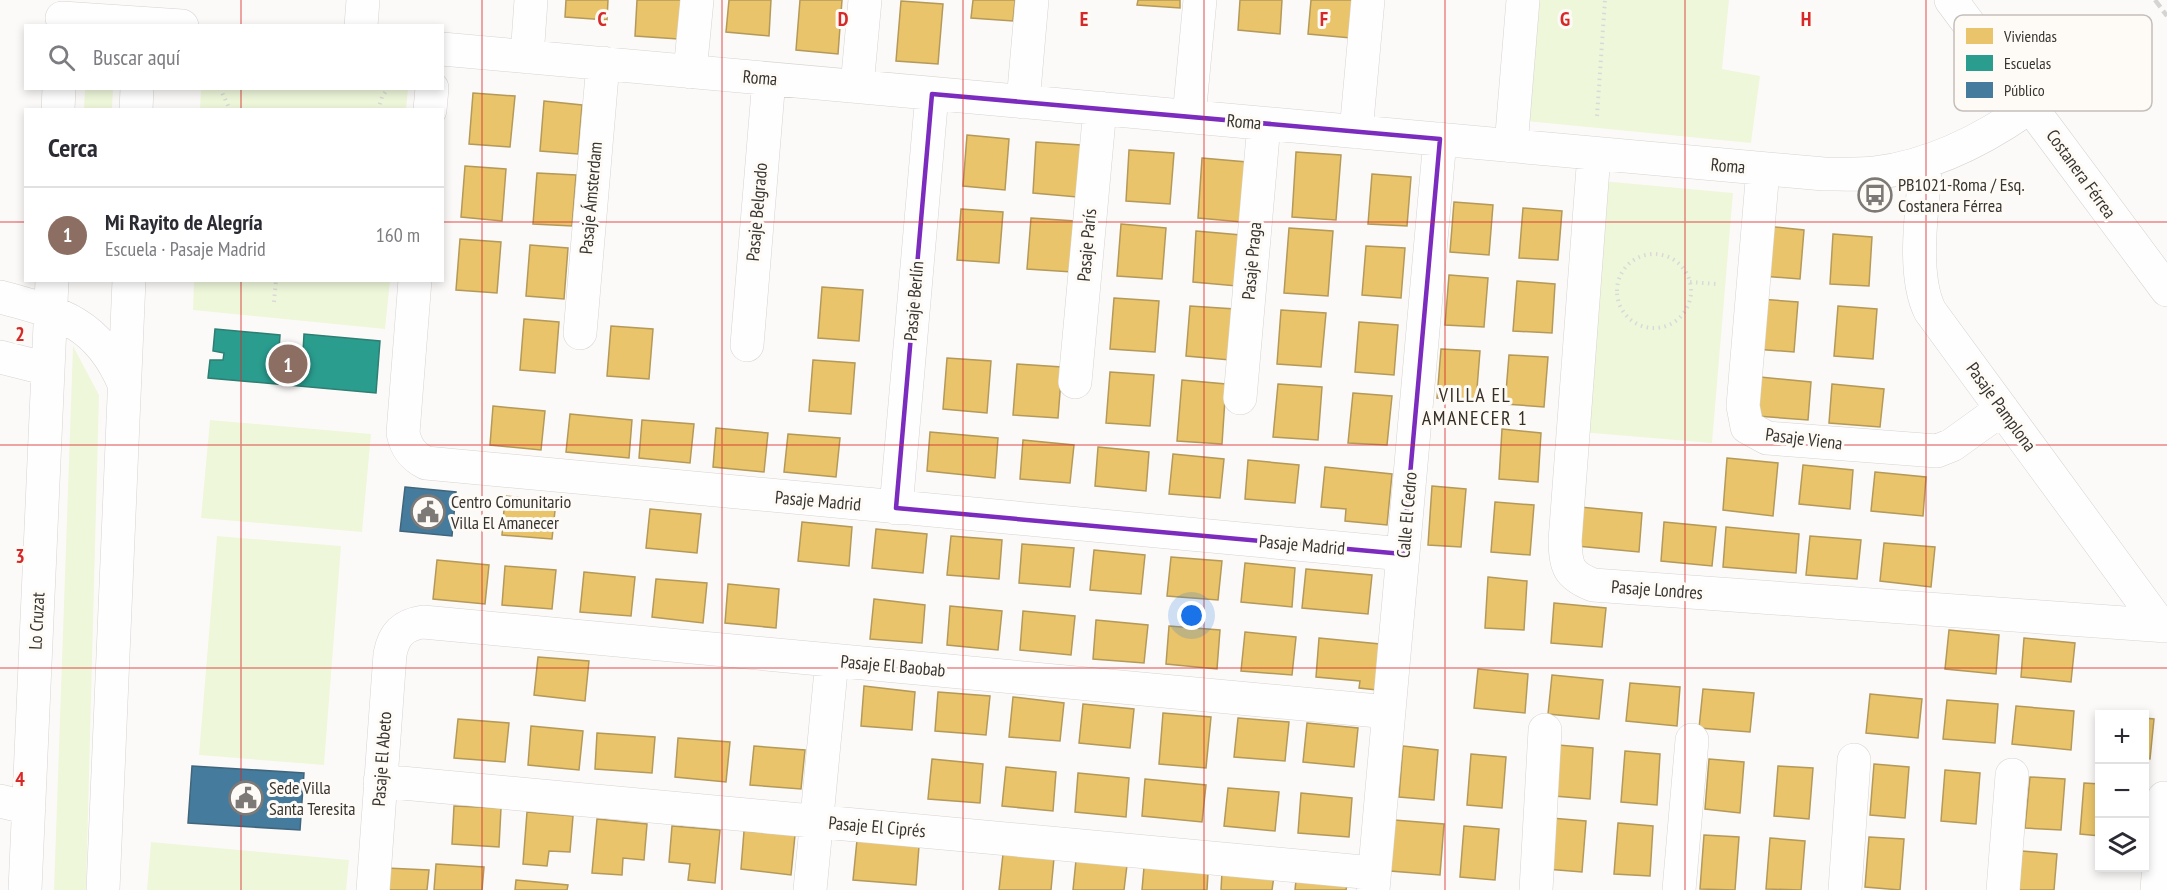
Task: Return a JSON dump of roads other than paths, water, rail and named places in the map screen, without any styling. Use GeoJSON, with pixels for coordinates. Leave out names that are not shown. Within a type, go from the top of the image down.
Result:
{"type":"FeatureCollection","features":[{"type":"Feature","properties":{"kind":"street"},"geometry":{"type":"LineString","coordinates":[[361,24],[363,0]]}},
{"type":"Feature","properties":{"kind":"street"},"geometry":{"type":"LineString","coordinates":[[527,57],[531,0]]}},
{"type":"Feature","properties":{"kind":"street"},"geometry":{"type":"LineString","coordinates":[[690,72],[697,0]]}},
{"type":"Feature","properties":{"kind":"street"},"geometry":{"type":"LineString","coordinates":[[857,87],[865,0]]}},
{"type":"Feature","properties":{"kind":"street"},"geometry":{"type":"LineString","coordinates":[[1023,102],[1032,0]]}},
{"type":"Feature","properties":{"kind":"street"},"geometry":{"type":"LineString","coordinates":[[1189,117],[1200,0]]}},
{"type":"Feature","properties":{"kind":"street"},"geometry":{"type":"LineString","coordinates":[[1356,132],[1368,0]]}},
{"type":"Feature","properties":{"kind":"street"},"geometry":{"type":"LineString","coordinates":[[1511,146],[1523,0]]}},
{"type":"Feature","properties":{"kind":"street","name":"Costanera Férrea"},"geometry":{"type":"LineString","coordinates":[[1951,0],[1962,15]]}},
{"type":"Feature","properties":{"kind":"street"},"geometry":{"type":"LineString","coordinates":[[63,15],[139,16],[173,24]]}},
{"type":"Feature","properties":{"kind":"street","name":"Roma"},"geometry":{"type":"LineString","coordinates":[[444,49],[1824,174],[1874,174],[1926,161],[1972,143],[2024,111]]}},
{"type":"Feature","properties":{"kind":"street","name":"Pasaje Ámsterdam"},"geometry":{"type":"LineString","coordinates":[[580,333],[603,63]]}},
{"type":"Feature","properties":{"kind":"street","name":"Pasaje Belgrado"},"geometry":{"type":"LineString","coordinates":[[747,345],[769,79]]}},
{"type":"Feature","properties":{"kind":"street"},"geometry":{"type":"LineString","coordinates":[[58,108],[59,90]]}},
{"type":"Feature","properties":{"kind":"street"},"geometry":{"type":"LineString","coordinates":[[136,90],[136,108]]}},
{"type":"Feature","properties":{"kind":"street"},"geometry":{"type":"LineString","coordinates":[[430,108],[432,90]]}},
{"type":"Feature","properties":{"kind":"street","name":"Pasaje Berlín"},"geometry":{"type":"LineString","coordinates":[[896,508],[932,94]]}},
{"type":"Feature","properties":{"kind":"street","name":"Pasaje París"},"geometry":{"type":"LineString","coordinates":[[1075,382],[1100,108]]}},
{"type":"Feature","properties":{"kind":"street","name":"Costanera Férrea"},"geometry":{"type":"LineString","coordinates":[[2035,111],[2167,290]]}},
{"type":"Feature","properties":{"kind":"street","name":"Pasaje Praga"},"geometry":{"type":"LineString","coordinates":[[1240,398],[1264,124]]}},
{"type":"Feature","properties":{"kind":"street","name":"Calle El Cedro"},"geometry":{"type":"LineString","coordinates":[[1374,882],[1440,139]]}},
{"type":"Feature","properties":{"kind":"street","name":"Pasaje Londres"},"geometry":{"type":"LineString","coordinates":[[1594,153],[1565,541],[1565,556],[1571,573],[1593,585],[2164,626]]}},
{"type":"Feature","properties":{"kind":"street","name":"Pasaje Pamplona"},"geometry":{"type":"LineString","coordinates":[[1926,161],[1919,271],[1923,298],[1930,311],[2002,409],[2164,626]]}},
{"type":"Feature","properties":{"kind":"street","name":"Pasaje Viena"},"geometry":{"type":"LineString","coordinates":[[1763,169],[1743,406],[1747,427],[1767,438],[1937,451],[1952,445],[2002,409]]}},
{"type":"Feature","properties":{"kind":"street"},"geometry":{"type":"LineString","coordinates":[[103,890],[129,282]]}},
{"type":"Feature","properties":{"kind":"street","name":"Pasaje Madrid"},"geometry":{"type":"LineString","coordinates":[[415,282],[403,432],[405,443],[411,452],[426,463],[1403,554]]}},
{"type":"Feature","properties":{"kind":"street"},"geometry":{"type":"LineString","coordinates":[[0,297],[51,295],[73,320],[106,349],[117,366],[124,385]]}},
{"type":"Feature","properties":{"kind":"street","name":"Lo Cruzat"},"geometry":{"type":"LineString","coordinates":[[25,890],[14,804],[48,369],[51,295]]}},
{"type":"Feature","properties":{"kind":"street"},"geometry":{"type":"LineString","coordinates":[[0,357],[48,369]]}},
{"type":"Feature","properties":{"kind":"street","name":"Pasaje El Baobab"},"geometry":{"type":"LineString","coordinates":[[399,631],[410,624],[423,622],[1389,711]]}},
{"type":"Feature","properties":{"kind":"street","name":"Pasaje El Abeto"},"geometry":{"type":"LineString","coordinates":[[373,890],[390,654],[392,641],[399,631]]}},
{"type":"Feature","properties":{"kind":"street"},"geometry":{"type":"LineString","coordinates":[[810,890],[832,660]]}},
{"type":"Feature","properties":{"kind":"street"},"geometry":{"type":"LineString","coordinates":[[1536,890],[1545,730]]}},
{"type":"Feature","properties":{"kind":"street"},"geometry":{"type":"LineString","coordinates":[[1679,890],[1692,740]]}},
{"type":"Feature","properties":{"kind":"street"},"geometry":{"type":"LineString","coordinates":[[1845,890],[1854,760]]}},
{"type":"Feature","properties":{"kind":"street"},"geometry":{"type":"LineString","coordinates":[[2003,890],[2012,775]]}},
{"type":"Feature","properties":{"kind":"street","name":"Pasaje El Ciprés"},"geometry":{"type":"LineString","coordinates":[[380,781],[816,821],[1374,882]]}},
{"type":"Feature","properties":{"kind":"street"},"geometry":{"type":"LineString","coordinates":[[2157,890],[2164,798]]}},
{"type":"Feature","properties":{"kind":"railway"},"geometry":{"type":"LineString","coordinates":[[2155,0],[2167,16]]}},
{"type":"Feature","properties":{"kind":"place","name":"PB1021-Roma / Esq. Costanera Férrea"},"geometry":{"type":"Point","coordinates":[1875,195]}},
{"type":"Feature","properties":{"kind":"place","name":"Mi Rayito de Alegría"},"geometry":{"type":"Point","coordinates":[288,364]}},
{"type":"Feature","properties":{"kind":"place","name":"Centro Comunitario Villa El Amanecer"},"geometry":{"type":"Point","coordinates":[428,512]}},
{"type":"Feature","properties":{"kind":"place","name":"Sede Villa Santa Teresita"},"geometry":{"type":"Point","coordinates":[246,798]}},
{"type":"Feature","properties":{"kind":"district","name":"VILLA EL AMANECER 1"},"geometry":{"type":"Point","coordinates":[1475,406]}}]}
